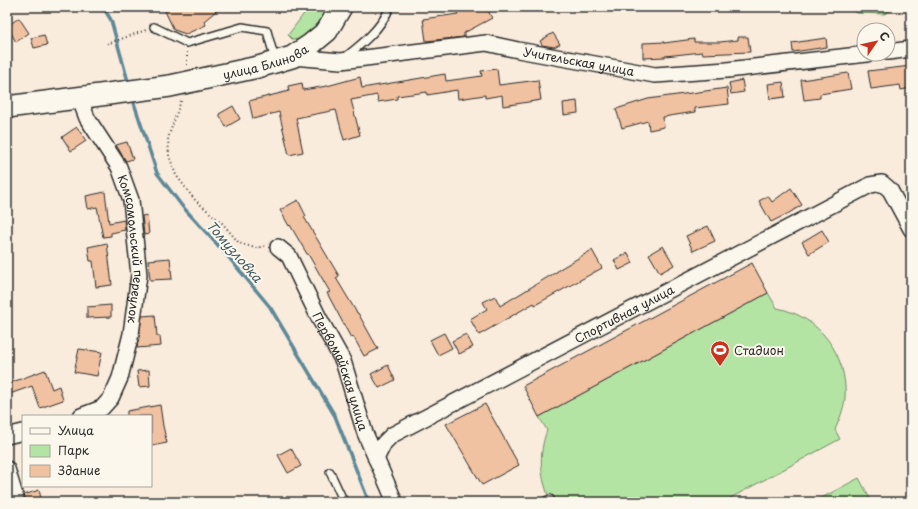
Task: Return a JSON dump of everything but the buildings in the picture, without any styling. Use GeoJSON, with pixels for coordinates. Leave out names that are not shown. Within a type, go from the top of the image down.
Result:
{"type":"FeatureCollection","features":[{"type":"Feature","properties":{"kind":"main road","name":"улица Блинова"},"geometry":{"type":"LineString","coordinates":[[79,97],[178,84],[258,68],[284,59],[310,45],[327,31],[342,7]]}},
{"type":"Feature","properties":{"kind":"main road"},"geometry":{"type":"LineString","coordinates":[[7,107],[79,97]]}},
{"type":"Feature","properties":{"kind":"street","name":"Учительская улица"},"geometry":{"type":"LineString","coordinates":[[284,59],[341,61],[486,42],[518,50],[655,75],[727,70],[856,55]]}},
{"type":"Feature","properties":{"kind":"street"},"geometry":{"type":"LineString","coordinates":[[896,51],[911,49]]}},
{"type":"Feature","properties":{"kind":"street","name":"Комсомольский переулок"},"geometry":{"type":"LineString","coordinates":[[79,97],[86,118],[119,167],[131,200],[139,275],[131,334],[120,378],[111,398],[102,408],[84,415]]}},
{"type":"Feature","properties":{"kind":"street","name":"Спортивная улица"},"geometry":{"type":"LineString","coordinates":[[376,459],[384,443],[392,435],[870,185],[882,183],[890,190],[911,229]]}},
{"type":"Feature","properties":{"kind":"street","name":"Первомайская улица"},"geometry":{"type":"LineString","coordinates":[[278,247],[290,256],[319,318],[343,361],[365,433],[395,502]]}},
{"type":"Feature","properties":{"kind":"street"},"geometry":{"type":"LineString","coordinates":[[7,436],[22,432]]}},
{"type":"Feature","properties":{"kind":"street"},"geometry":{"type":"LineString","coordinates":[[7,468],[17,502]]}},
{"type":"Feature","properties":{"kind":"lane"},"geometry":{"type":"LineString","coordinates":[[341,61],[366,41],[386,17],[390,7]]}},
{"type":"Feature","properties":{"kind":"lane"},"geometry":{"type":"LineString","coordinates":[[154,27],[187,42],[242,27],[267,31],[284,59]]}},
{"type":"Feature","properties":{"kind":"lane"},"geometry":{"type":"LineString","coordinates":[[330,472],[344,502]]}},
{"type":"Feature","properties":{"kind":"path"},"geometry":{"type":"LineString","coordinates":[[107,44],[141,32]]}},
{"type":"Feature","properties":{"kind":"path"},"geometry":{"type":"LineString","coordinates":[[187,42],[168,138],[169,156],[176,175],[194,199],[223,224],[238,243],[255,248],[265,246],[278,247]]}},
{"type":"Feature","properties":{"kind":"green space"},"geometry":{"type":"Polygon","coordinates":[[[303,7],[330,7],[312,33],[302,40],[292,39],[288,35],[306,11],[303,7]]]}},
{"type":"Feature","properties":{"kind":"green space"},"geometry":{"type":"Polygon","coordinates":[[[848,7],[896,7],[885,14],[857,13],[848,7]]]}},
{"type":"Feature","properties":{"kind":"green space","name":"Стадион"},"geometry":{"type":"Polygon","coordinates":[[[768,293],[777,308],[792,312],[806,319],[818,329],[828,340],[836,353],[842,367],[845,382],[845,398],[835,430],[840,439],[723,502],[551,502],[544,484],[541,457],[547,430],[539,417],[768,293]]]}},
{"type":"Feature","properties":{"kind":"green space"},"geometry":{"type":"Polygon","coordinates":[[[859,478],[872,502],[814,502],[859,478]]]}},
{"type":"Feature","properties":{"kind":"waterway","name":"Томузловка"},"geometry":{"type":"LineString","coordinates":[[103,7],[111,20],[129,85]]}},
{"type":"Feature","properties":{"kind":"waterway","name":"Томузловка"},"geometry":{"type":"LineString","coordinates":[[132,97],[157,173],[182,206],[225,253],[270,307],[335,416],[369,502]]}},
{"type":"Feature","properties":{"kind":"place","name":"Стадион"},"geometry":{"type":"Point","coordinates":[720,367]}}]}
